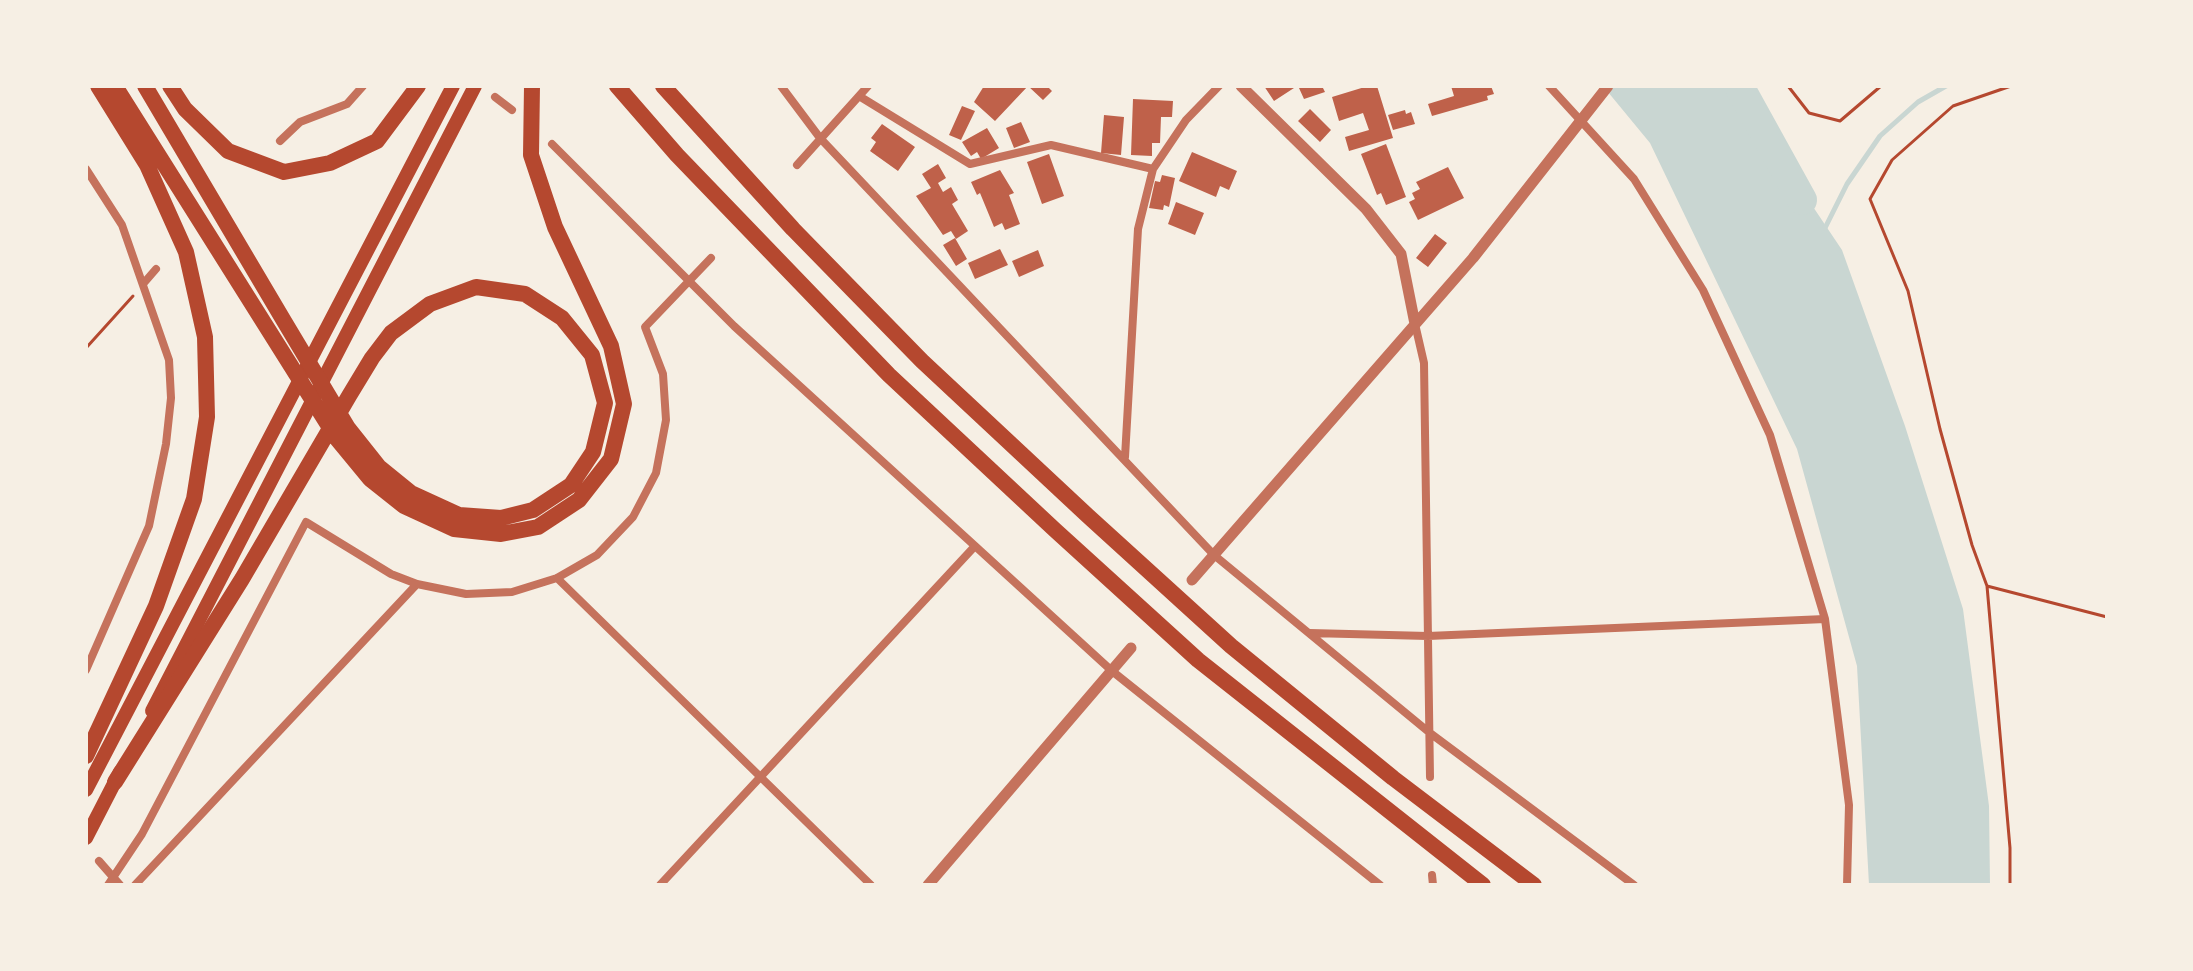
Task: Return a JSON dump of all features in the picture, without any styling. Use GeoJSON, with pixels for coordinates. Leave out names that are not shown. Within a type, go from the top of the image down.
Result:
{"type":"FeatureCollection","features":[{"type":"Feature","properties":{"kind":"highway"},"geometry":{"type":"LineString","coordinates":[[86,756],[156,606],[194,499],[207,417],[205,337],[186,252],[147,165],[98,86]]}},
{"type":"Feature","properties":{"kind":"highway"},"geometry":{"type":"LineString","coordinates":[[115,86],[279,328]]}},
{"type":"Feature","properties":{"kind":"highway"},"geometry":{"type":"LineString","coordinates":[[145,86],[337,439],[404,506],[454,529],[501,534],[538,527],[579,500],[611,459],[624,404],[611,346],[555,227],[531,155],[532,86]]}},
{"type":"Feature","properties":{"kind":"highway"},"geometry":{"type":"LineString","coordinates":[[170,86],[185,109],[228,151],[284,172],[330,163],[377,141],[418,86]]}},
{"type":"Feature","properties":{"kind":"highway"},"geometry":{"type":"LineString","coordinates":[[86,790],[453,86]]}},
{"type":"Feature","properties":{"kind":"highway"},"geometry":{"type":"LineString","coordinates":[[86,838],[475,86]]}},
{"type":"Feature","properties":{"kind":"highway"},"geometry":{"type":"LineString","coordinates":[[617,86],[677,155],[889,375],[1055,530],[1198,660],[1483,885]]}},
{"type":"Feature","properties":{"kind":"highway"},"geometry":{"type":"LineString","coordinates":[[663,86],[793,229],[922,361],[1088,516],[1231,646],[1393,778],[1534,885]]}},
{"type":"Feature","properties":{"kind":"highway"},"geometry":{"type":"LineString","coordinates":[[115,782],[242,579],[372,358],[391,333],[430,304],[476,287],[525,294],[562,318],[592,355],[605,403],[593,452],[571,485],[533,510],[501,518],[459,515],[374,473]]}},
{"type":"Feature","properties":{"kind":"street"},"geometry":{"type":"LineString","coordinates":[[280,141],[300,122],[347,104],[363,86]]}},
{"type":"Feature","properties":{"kind":"street"},"geometry":{"type":"LineString","coordinates":[[781,86],[820,138],[1125,457],[1214,555],[1430,733],[1634,885]]}},
{"type":"Feature","properties":{"kind":"street"},"geometry":{"type":"LineString","coordinates":[[797,165],[868,86]]}},
{"type":"Feature","properties":{"kind":"street"},"geometry":{"type":"LineString","coordinates":[[1125,457],[1138,229],[1153,169],[1186,120],[1219,86]]}},
{"type":"Feature","properties":{"kind":"street"},"geometry":{"type":"LineString","coordinates":[[1241,86],[1366,209],[1401,254],[1424,363],[1430,777]]}},
{"type":"Feature","properties":{"kind":"street"},"geometry":{"type":"LineString","coordinates":[[1549,86],[1634,179],[1703,290],[1770,435],[1825,619],[1849,805],[1847,885]]}},
{"type":"Feature","properties":{"kind":"street"},"geometry":{"type":"LineString","coordinates":[[1192,580],[1528,191],[1608,86]]}},
{"type":"Feature","properties":{"kind":"street"},"geometry":{"type":"LineString","coordinates":[[859,96],[970,164],[1051,145],[1153,169]]}},
{"type":"Feature","properties":{"kind":"street"},"geometry":{"type":"LineString","coordinates":[[495,97],[512,110]]}},
{"type":"Feature","properties":{"kind":"street"},"geometry":{"type":"LineString","coordinates":[[552,144],[689,281],[1112,671],[1380,885]]}},
{"type":"Feature","properties":{"kind":"street"},"geometry":{"type":"LineString","coordinates":[[86,169],[122,225],[169,360],[171,398],[166,444],[149,526],[86,670]]}},
{"type":"Feature","properties":{"kind":"street"},"geometry":{"type":"LineString","coordinates":[[110,881],[142,834],[306,522],[391,574],[417,584],[466,594],[512,592],[557,578],[597,555],[633,517],[656,473],[666,420],[663,374],[645,327],[711,258]]}},
{"type":"Feature","properties":{"kind":"street"},"geometry":{"type":"LineString","coordinates":[[143,284],[156,269]]}},
{"type":"Feature","properties":{"kind":"street"},"geometry":{"type":"LineString","coordinates":[[660,885],[975,546]]}},
{"type":"Feature","properties":{"kind":"street"},"geometry":{"type":"LineString","coordinates":[[557,578],[871,885]]}},
{"type":"Feature","properties":{"kind":"street"},"geometry":{"type":"LineString","coordinates":[[135,885],[417,584]]}},
{"type":"Feature","properties":{"kind":"street"},"geometry":{"type":"LineString","coordinates":[[1309,633],[1428,636],[1825,619]]}},
{"type":"Feature","properties":{"kind":"street"},"geometry":{"type":"LineString","coordinates":[[928,885],[1131,648]]}},
{"type":"Feature","properties":{"kind":"street"},"geometry":{"type":"LineString","coordinates":[[99,861],[110,881],[120,885]]}},
{"type":"Feature","properties":{"kind":"path"},"geometry":{"type":"LineString","coordinates":[[1788,86],[1809,113],[1840,121],[1881,86]]}},
{"type":"Feature","properties":{"kind":"path"},"geometry":{"type":"LineString","coordinates":[[2010,885],[2010,848],[1987,586],[1972,545],[1944,444],[1908,291],[1870,199],[1892,160],[1953,106],[2011,86]]}},
{"type":"Feature","properties":{"kind":"path"},"geometry":{"type":"LineString","coordinates":[[86,348],[143,284]]}},
{"type":"Feature","properties":{"kind":"path"},"geometry":{"type":"LineString","coordinates":[[1987,586],[2107,617]]}},
{"type":"Feature","properties":{"kind":"shaded area"},"geometry":{"type":"Polygon","coordinates":[[[1603,86],[1732,86],[1842,250],[1905,426],[1963,609],[1989,806],[1990,885],[1869,885],[1857,666],[1797,449],[1650,143],[1603,86]]]}},
{"type":"Feature","properties":{"kind":"building"},"geometry":{"type":"Polygon","coordinates":[[[984,86],[1028,86],[995,121],[974,102],[984,86]]]}},
{"type":"Feature","properties":{"kind":"building"},"geometry":{"type":"Polygon","coordinates":[[[1028,86],[1047,86],[1052,91],[1043,100],[1028,86]]]}},
{"type":"Feature","properties":{"kind":"building"},"geometry":{"type":"Polygon","coordinates":[[[1264,86],[1293,86],[1294,88],[1274,101],[1264,86]]]}},
{"type":"Feature","properties":{"kind":"building"},"geometry":{"type":"Polygon","coordinates":[[[1322,86],[1325,92],[1304,99],[1299,88],[1322,86]]]}},
{"type":"Feature","properties":{"kind":"building"},"geometry":{"type":"Polygon","coordinates":[[[1377,86],[1393,138],[1349,151],[1345,137],[1369,130],[1363,113],[1339,121],[1332,97],[1377,86]]]}},
{"type":"Feature","properties":{"kind":"building"},"geometry":{"type":"Polygon","coordinates":[[[1451,86],[1491,86],[1494,94],[1487,96],[1488,100],[1432,116],[1428,104],[1454,96],[1451,86]]]}},
{"type":"Feature","properties":{"kind":"building"},"geometry":{"type":"Polygon","coordinates":[[[1133,99],[1173,101],[1172,117],[1161,117],[1160,143],[1152,143],[1152,156],[1131,155],[1133,99]]]}},
{"type":"Feature","properties":{"kind":"building"},"geometry":{"type":"Polygon","coordinates":[[[962,106],[975,111],[961,140],[949,135],[962,106]]]}},
{"type":"Feature","properties":{"kind":"building"},"geometry":{"type":"Polygon","coordinates":[[[1310,109],[1331,130],[1320,142],[1298,121],[1310,109]]]}},
{"type":"Feature","properties":{"kind":"building"},"geometry":{"type":"Polygon","coordinates":[[[1405,110],[1406,114],[1411,112],[1415,124],[1393,130],[1388,115],[1405,110]]]}},
{"type":"Feature","properties":{"kind":"building"},"geometry":{"type":"Polygon","coordinates":[[[1104,115],[1124,117],[1121,155],[1101,153],[1104,115]]]}},
{"type":"Feature","properties":{"kind":"building"},"geometry":{"type":"Polygon","coordinates":[[[1021,122],[1030,142],[1014,148],[1006,128],[1021,122]]]}},
{"type":"Feature","properties":{"kind":"building"},"geometry":{"type":"Polygon","coordinates":[[[882,124],[915,147],[898,171],[870,151],[876,142],[871,138],[882,124]]]}},
{"type":"Feature","properties":{"kind":"building"},"geometry":{"type":"Polygon","coordinates":[[[987,128],[999,148],[981,159],[977,152],[971,156],[962,142],[987,128]]]}},
{"type":"Feature","properties":{"kind":"building"},"geometry":{"type":"Polygon","coordinates":[[[1386,144],[1406,197],[1386,205],[1381,193],[1377,195],[1361,154],[1386,144]]]}},
{"type":"Feature","properties":{"kind":"building"},"geometry":{"type":"Polygon","coordinates":[[[1192,152],[1237,171],[1229,190],[1220,186],[1216,197],[1179,181],[1192,152]]]}},
{"type":"Feature","properties":{"kind":"building"},"geometry":{"type":"Polygon","coordinates":[[[1049,154],[1064,196],[1042,204],[1027,162],[1049,154]]]}},
{"type":"Feature","properties":{"kind":"building"},"geometry":{"type":"Polygon","coordinates":[[[938,164],[946,178],[938,183],[943,192],[951,187],[958,200],[952,204],[968,231],[956,239],[951,231],[943,235],[916,196],[931,188],[922,174],[938,164]]]}},
{"type":"Feature","properties":{"kind":"building"},"geometry":{"type":"Polygon","coordinates":[[[1448,167],[1464,198],[1418,220],[1409,202],[1415,199],[1412,193],[1420,189],[1416,182],[1448,167]]]}},
{"type":"Feature","properties":{"kind":"building"},"geometry":{"type":"Polygon","coordinates":[[[1000,170],[1014,193],[1009,195],[1020,224],[1005,230],[1002,223],[994,227],[980,193],[977,195],[971,182],[1000,170]]]}},
{"type":"Feature","properties":{"kind":"building"},"geometry":{"type":"Polygon","coordinates":[[[1162,175],[1175,178],[1169,207],[1164,205],[1163,210],[1149,208],[1155,181],[1160,182],[1162,175]]]}},
{"type":"Feature","properties":{"kind":"building"},"geometry":{"type":"Polygon","coordinates":[[[1176,202],[1204,213],[1195,235],[1168,224],[1176,202]]]}},
{"type":"Feature","properties":{"kind":"building"},"geometry":{"type":"Polygon","coordinates":[[[1435,234],[1447,243],[1428,267],[1416,258],[1435,234]]]}},
{"type":"Feature","properties":{"kind":"building"},"geometry":{"type":"Polygon","coordinates":[[[955,238],[967,259],[956,266],[943,245],[955,238]]]}},
{"type":"Feature","properties":{"kind":"building"},"geometry":{"type":"Polygon","coordinates":[[[1000,249],[1008,265],[975,279],[968,263],[1000,249]]]}},
{"type":"Feature","properties":{"kind":"building"},"geometry":{"type":"Polygon","coordinates":[[[1038,250],[1044,266],[1019,277],[1012,261],[1038,250]]]}},
{"type":"Feature","properties":{"kind":"waterway"},"geometry":{"type":"LineString","coordinates":[[1739,86],[1802,200]]}},
{"type":"Feature","properties":{"kind":"waterway"},"geometry":{"type":"LineString","coordinates":[[1825,228],[1847,184],[1880,136],[1918,102],[1946,86]]}}]}
